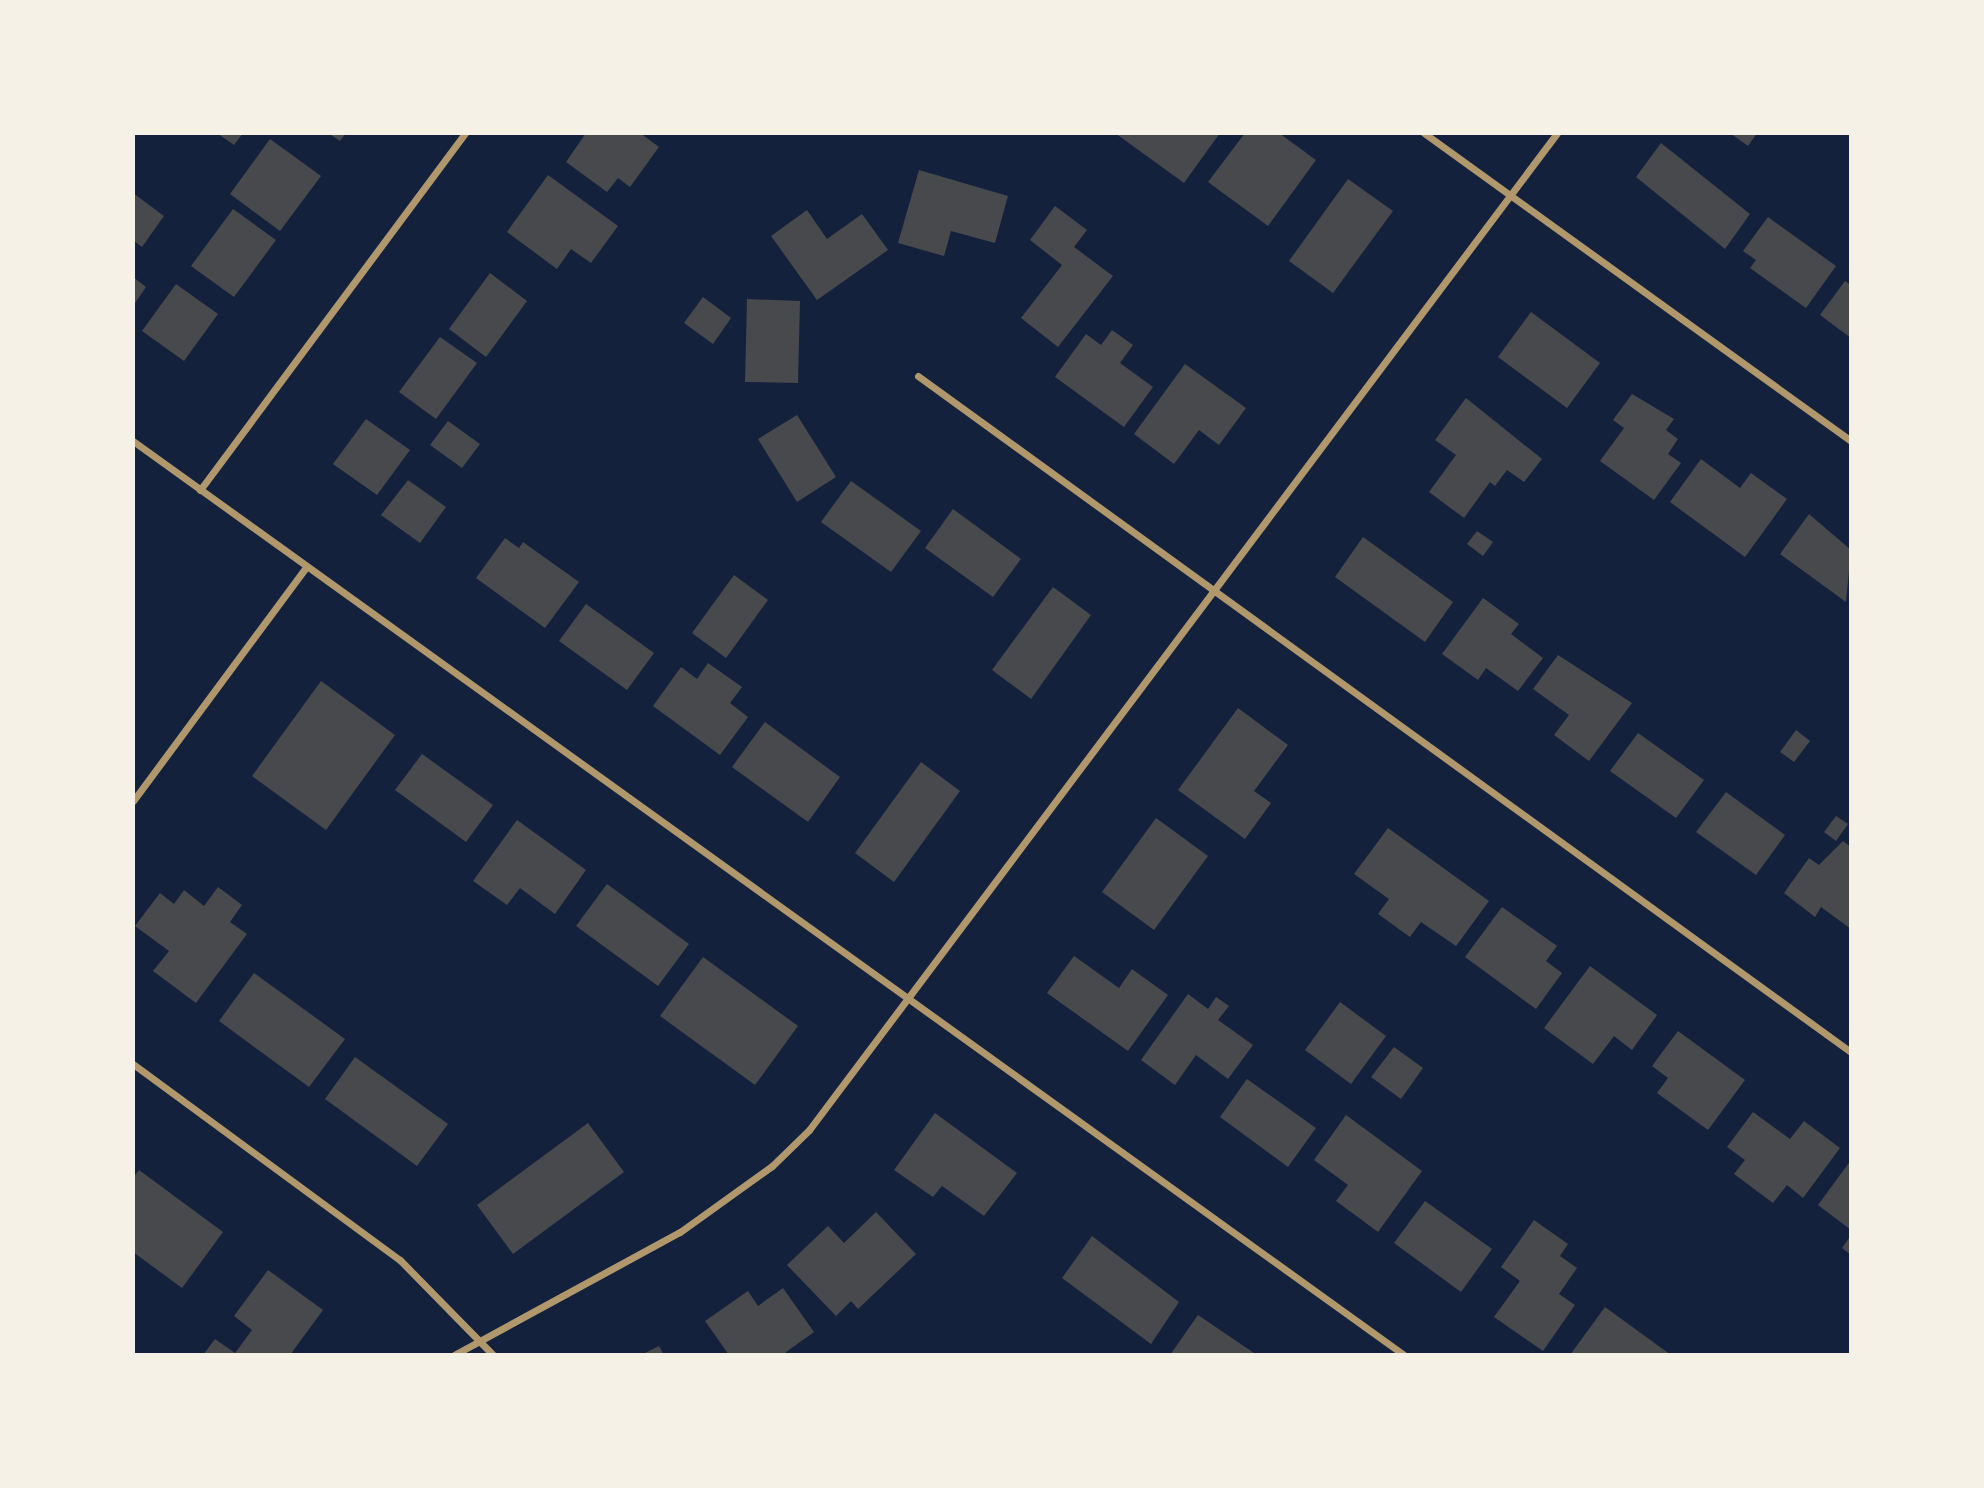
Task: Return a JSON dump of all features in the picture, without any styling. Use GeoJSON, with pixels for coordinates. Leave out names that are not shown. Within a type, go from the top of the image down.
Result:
{"type":"FeatureCollection","features":[{"type":"Feature","properties":{"kind":"street"},"geometry":{"type":"LineString","coordinates":[[200,490],[464,133]]}},
{"type":"Feature","properties":{"kind":"street"},"geometry":{"type":"LineString","coordinates":[[1424,133],[1851,441]]}},
{"type":"Feature","properties":{"kind":"street"},"geometry":{"type":"LineString","coordinates":[[454,1355],[680,1232],[772,1166],[845,1088],[1557,133]]}},
{"type":"Feature","properties":{"kind":"street"},"geometry":{"type":"LineString","coordinates":[[918,376],[1216,589],[1851,1052]]}},
{"type":"Feature","properties":{"kind":"street"},"geometry":{"type":"LineString","coordinates":[[133,441],[1404,1355]]}},
{"type":"Feature","properties":{"kind":"street"},"geometry":{"type":"LineString","coordinates":[[133,801],[306,567]]}},
{"type":"Feature","properties":{"kind":"street"},"geometry":{"type":"LineString","coordinates":[[133,1064],[400,1260],[482,1339],[493,1355]]}},
{"type":"Feature","properties":{"kind":"building"},"geometry":{"type":"Polygon","coordinates":[[[217,133],[243,133],[234,145],[217,133]]]}},
{"type":"Feature","properties":{"kind":"building"},"geometry":{"type":"Polygon","coordinates":[[[328,133],[346,133],[340,141],[328,133]]]}},
{"type":"Feature","properties":{"kind":"building"},"geometry":{"type":"Polygon","coordinates":[[[586,133],[640,133],[659,147],[630,187],[618,178],[607,192],[566,162],[586,133]]]}},
{"type":"Feature","properties":{"kind":"building"},"geometry":{"type":"Polygon","coordinates":[[[1115,133],[1220,133],[1184,183],[1115,133]]]}},
{"type":"Feature","properties":{"kind":"building"},"geometry":{"type":"Polygon","coordinates":[[[1245,133],[1279,133],[1316,160],[1268,226],[1208,182],[1245,133]]]}},
{"type":"Feature","properties":{"kind":"building"},"geometry":{"type":"Polygon","coordinates":[[[1730,133],[1757,133],[1748,146],[1730,133]]]}},
{"type":"Feature","properties":{"kind":"building"},"geometry":{"type":"Polygon","coordinates":[[[270,139],[321,176],[280,231],[230,194],[270,139]]]}},
{"type":"Feature","properties":{"kind":"building"},"geometry":{"type":"Polygon","coordinates":[[[1661,143],[1750,214],[1725,249],[1636,177],[1661,143]]]}},
{"type":"Feature","properties":{"kind":"building"},"geometry":{"type":"Polygon","coordinates":[[[919,170],[1008,196],[995,243],[951,231],[944,256],[898,243],[919,170]]]}},
{"type":"Feature","properties":{"kind":"building"},"geometry":{"type":"Polygon","coordinates":[[[548,175],[618,226],[591,263],[571,249],[557,269],[507,232],[548,175]]]}},
{"type":"Feature","properties":{"kind":"building"},"geometry":{"type":"Polygon","coordinates":[[[1348,179],[1393,211],[1333,293],[1289,261],[1348,179]]]}},
{"type":"Feature","properties":{"kind":"building"},"geometry":{"type":"Polygon","coordinates":[[[133,193],[164,216],[142,247],[133,240],[133,193]]]}},
{"type":"Feature","properties":{"kind":"building"},"geometry":{"type":"Polygon","coordinates":[[[1055,206],[1087,230],[1074,247],[1113,276],[1058,347],[1021,318],[1062,265],[1030,240],[1055,206]]]}},
{"type":"Feature","properties":{"kind":"building"},"geometry":{"type":"Polygon","coordinates":[[[233,209],[276,240],[234,297],[191,266],[233,209]]]}},
{"type":"Feature","properties":{"kind":"building"},"geometry":{"type":"Polygon","coordinates":[[[807,210],[827,239],[862,214],[888,250],[817,300],[771,236],[807,210]]]}},
{"type":"Feature","properties":{"kind":"building"},"geometry":{"type":"Polygon","coordinates":[[[1768,217],[1836,266],[1806,308],[1750,268],[1756,260],[1743,251],[1768,217]]]}},
{"type":"Feature","properties":{"kind":"building"},"geometry":{"type":"Polygon","coordinates":[[[490,273],[527,301],[486,357],[449,329],[490,273]]]}},
{"type":"Feature","properties":{"kind":"building"},"geometry":{"type":"Polygon","coordinates":[[[133,277],[146,287],[133,306],[133,277]]]}},
{"type":"Feature","properties":{"kind":"building"},"geometry":{"type":"Polygon","coordinates":[[[1845,281],[1851,285],[1851,338],[1820,315],[1845,281]]]}},
{"type":"Feature","properties":{"kind":"building"},"geometry":{"type":"Polygon","coordinates":[[[176,284],[218,314],[184,361],[142,331],[176,284]]]}},
{"type":"Feature","properties":{"kind":"building"},"geometry":{"type":"Polygon","coordinates":[[[703,297],[731,318],[713,344],[684,323],[703,297]]]}},
{"type":"Feature","properties":{"kind":"building"},"geometry":{"type":"Polygon","coordinates":[[[747,299],[800,301],[798,383],[745,382],[747,299]]]}},
{"type":"Feature","properties":{"kind":"building"},"geometry":{"type":"Polygon","coordinates":[[[1531,312],[1600,363],[1567,408],[1498,357],[1531,312]]]}},
{"type":"Feature","properties":{"kind":"building"},"geometry":{"type":"Polygon","coordinates":[[[1112,330],[1133,345],[1120,363],[1153,387],[1124,427],[1055,377],[1086,334],[1101,345],[1112,330]]]}},
{"type":"Feature","properties":{"kind":"building"},"geometry":{"type":"Polygon","coordinates":[[[440,337],[477,363],[436,419],[399,392],[440,337]]]}},
{"type":"Feature","properties":{"kind":"building"},"geometry":{"type":"Polygon","coordinates":[[[1185,364],[1246,408],[1219,445],[1199,430],[1174,464],[1134,434],[1185,364]]]}},
{"type":"Feature","properties":{"kind":"building"},"geometry":{"type":"Polygon","coordinates":[[[1632,394],[1674,419],[1666,430],[1678,439],[1668,454],[1681,463],[1654,500],[1600,461],[1624,428],[1613,420],[1632,394]]]}},
{"type":"Feature","properties":{"kind":"building"},"geometry":{"type":"Polygon","coordinates":[[[1466,398],[1542,459],[1524,482],[1507,470],[1495,486],[1490,482],[1464,518],[1429,492],[1456,455],[1435,440],[1466,398]]]}},
{"type":"Feature","properties":{"kind":"building"},"geometry":{"type":"Polygon","coordinates":[[[797,415],[836,477],[797,502],[758,439],[797,415]]]}},
{"type":"Feature","properties":{"kind":"building"},"geometry":{"type":"Polygon","coordinates":[[[366,419],[410,450],[377,495],[333,464],[366,419]]]}},
{"type":"Feature","properties":{"kind":"building"},"geometry":{"type":"Polygon","coordinates":[[[448,421],[480,444],[462,468],[430,445],[448,421]]]}},
{"type":"Feature","properties":{"kind":"building"},"geometry":{"type":"Polygon","coordinates":[[[1701,459],[1740,488],[1751,473],[1787,499],[1745,557],[1670,502],[1701,459]]]}},
{"type":"Feature","properties":{"kind":"building"},"geometry":{"type":"Polygon","coordinates":[[[408,480],[446,507],[420,543],[381,515],[408,480]]]}},
{"type":"Feature","properties":{"kind":"building"},"geometry":{"type":"Polygon","coordinates":[[[851,481],[921,531],[891,572],[821,522],[851,481]]]}},
{"type":"Feature","properties":{"kind":"building"},"geometry":{"type":"Polygon","coordinates":[[[953,509],[1021,559],[993,597],[925,548],[953,509]]]}},
{"type":"Feature","properties":{"kind":"building"},"geometry":{"type":"Polygon","coordinates":[[[1809,514],[1851,550],[1846,602],[1780,554],[1809,514]]]}},
{"type":"Feature","properties":{"kind":"building"},"geometry":{"type":"Polygon","coordinates":[[[1477,531],[1493,542],[1483,556],[1467,544],[1477,531]]]}},
{"type":"Feature","properties":{"kind":"building"},"geometry":{"type":"Polygon","coordinates":[[[1363,537],[1453,602],[1425,642],[1335,577],[1363,537]]]}},
{"type":"Feature","properties":{"kind":"building"},"geometry":{"type":"Polygon","coordinates":[[[505,538],[519,548],[523,542],[579,582],[545,628],[476,578],[505,538]]]}},
{"type":"Feature","properties":{"kind":"building"},"geometry":{"type":"Polygon","coordinates":[[[734,575],[768,600],[726,658],[692,633],[734,575]]]}},
{"type":"Feature","properties":{"kind":"building"},"geometry":{"type":"Polygon","coordinates":[[[1053,587],[1091,615],[1031,699],[992,670],[1053,587]]]}},
{"type":"Feature","properties":{"kind":"building"},"geometry":{"type":"Polygon","coordinates":[[[1483,598],[1519,624],[1511,634],[1543,658],[1518,691],[1486,668],[1478,680],[1442,654],[1483,598]]]}},
{"type":"Feature","properties":{"kind":"building"},"geometry":{"type":"Polygon","coordinates":[[[586,604],[654,653],[627,690],[559,641],[586,604]]]}},
{"type":"Feature","properties":{"kind":"building"},"geometry":{"type":"Polygon","coordinates":[[[1558,655],[1632,703],[1589,761],[1554,735],[1569,715],[1533,689],[1558,655]]]}},
{"type":"Feature","properties":{"kind":"building"},"geometry":{"type":"Polygon","coordinates":[[[708,663],[742,687],[730,703],[748,717],[720,755],[653,706],[681,667],[697,679],[708,663]]]}},
{"type":"Feature","properties":{"kind":"building"},"geometry":{"type":"Polygon","coordinates":[[[321,681],[395,735],[326,830],[252,776],[321,681]]]}},
{"type":"Feature","properties":{"kind":"building"},"geometry":{"type":"Polygon","coordinates":[[[1238,708],[1288,745],[1254,791],[1271,803],[1245,839],[1178,790],[1238,708]]]}},
{"type":"Feature","properties":{"kind":"building"},"geometry":{"type":"Polygon","coordinates":[[[765,722],[840,777],[808,822],[732,767],[765,722]]]}},
{"type":"Feature","properties":{"kind":"building"},"geometry":{"type":"Polygon","coordinates":[[[1796,730],[1810,741],[1794,762],[1780,752],[1796,730]]]}},
{"type":"Feature","properties":{"kind":"building"},"geometry":{"type":"Polygon","coordinates":[[[1638,733],[1704,780],[1676,818],[1610,771],[1638,733]]]}},
{"type":"Feature","properties":{"kind":"building"},"geometry":{"type":"Polygon","coordinates":[[[422,754],[493,805],[466,842],[395,790],[422,754]]]}},
{"type":"Feature","properties":{"kind":"building"},"geometry":{"type":"Polygon","coordinates":[[[921,762],[960,791],[894,882],[855,853],[921,762]]]}},
{"type":"Feature","properties":{"kind":"building"},"geometry":{"type":"Polygon","coordinates":[[[1726,792],[1785,835],[1756,875],[1696,832],[1726,792]]]}},
{"type":"Feature","properties":{"kind":"building"},"geometry":{"type":"Polygon","coordinates":[[[1836,816],[1848,824],[1836,841],[1824,832],[1836,816]]]}},
{"type":"Feature","properties":{"kind":"building"},"geometry":{"type":"Polygon","coordinates":[[[1156,818],[1208,856],[1154,930],[1102,892],[1156,818]]]}},
{"type":"Feature","properties":{"kind":"building"},"geometry":{"type":"Polygon","coordinates":[[[517,820],[586,870],[555,914],[520,888],[507,905],[473,881],[517,820]]]}},
{"type":"Feature","properties":{"kind":"building"},"geometry":{"type":"Polygon","coordinates":[[[1388,828],[1489,901],[1456,946],[1421,922],[1410,937],[1378,914],[1389,899],[1354,874],[1388,828]]]}},
{"type":"Feature","properties":{"kind":"building"},"geometry":{"type":"Polygon","coordinates":[[[1843,841],[1851,847],[1851,929],[1821,907],[1815,917],[1784,893],[1809,858],[1819,865],[1843,841]]]}},
{"type":"Feature","properties":{"kind":"building"},"geometry":{"type":"Polygon","coordinates":[[[607,884],[689,944],[658,986],[576,926],[607,884]]]}},
{"type":"Feature","properties":{"kind":"building"},"geometry":{"type":"Polygon","coordinates":[[[218,887],[242,905],[230,922],[247,934],[196,1003],[153,971],[169,951],[135,926],[160,893],[174,904],[184,890],[204,906],[218,887]]]}},
{"type":"Feature","properties":{"kind":"building"},"geometry":{"type":"Polygon","coordinates":[[[1502,907],[1557,946],[1546,961],[1562,973],[1536,1009],[1465,957],[1502,907]]]}},
{"type":"Feature","properties":{"kind":"building"},"geometry":{"type":"Polygon","coordinates":[[[1074,956],[1119,988],[1132,969],[1168,995],[1128,1051],[1047,993],[1074,956]]]}},
{"type":"Feature","properties":{"kind":"building"},"geometry":{"type":"Polygon","coordinates":[[[703,957],[798,1026],[755,1085],[660,1016],[703,957]]]}},
{"type":"Feature","properties":{"kind":"building"},"geometry":{"type":"Polygon","coordinates":[[[1590,966],[1657,1015],[1632,1050],[1614,1036],[1593,1064],[1544,1028],[1590,966]]]}},
{"type":"Feature","properties":{"kind":"building"},"geometry":{"type":"Polygon","coordinates":[[[254,973],[345,1039],[309,1087],[219,1021],[254,973]]]}},
{"type":"Feature","properties":{"kind":"building"},"geometry":{"type":"Polygon","coordinates":[[[1188,994],[1208,1009],[1216,997],[1229,1006],[1218,1020],[1253,1045],[1228,1079],[1196,1055],[1175,1085],[1141,1060],[1188,994]]]}},
{"type":"Feature","properties":{"kind":"building"},"geometry":{"type":"Polygon","coordinates":[[[1340,1002],[1386,1036],[1351,1084],[1305,1050],[1340,1002]]]}},
{"type":"Feature","properties":{"kind":"building"},"geometry":{"type":"Polygon","coordinates":[[[1678,1031],[1745,1080],[1708,1130],[1657,1093],[1668,1078],[1652,1066],[1678,1031]]]}},
{"type":"Feature","properties":{"kind":"building"},"geometry":{"type":"Polygon","coordinates":[[[1394,1047],[1423,1068],[1401,1099],[1371,1077],[1394,1047]]]}},
{"type":"Feature","properties":{"kind":"building"},"geometry":{"type":"Polygon","coordinates":[[[355,1057],[448,1124],[417,1166],[325,1099],[355,1057]]]}},
{"type":"Feature","properties":{"kind":"building"},"geometry":{"type":"Polygon","coordinates":[[[1247,1079],[1316,1128],[1288,1167],[1220,1117],[1247,1079]]]}},
{"type":"Feature","properties":{"kind":"building"},"geometry":{"type":"Polygon","coordinates":[[[1753,1112],[1790,1139],[1804,1121],[1840,1148],[1803,1198],[1787,1185],[1773,1203],[1734,1174],[1745,1160],[1727,1147],[1753,1112]]]}},
{"type":"Feature","properties":{"kind":"building"},"geometry":{"type":"Polygon","coordinates":[[[935,1113],[1017,1173],[984,1216],[942,1186],[933,1197],[894,1170],[935,1113]]]}},
{"type":"Feature","properties":{"kind":"building"},"geometry":{"type":"Polygon","coordinates":[[[1346,1115],[1422,1171],[1378,1232],[1336,1201],[1348,1185],[1314,1160],[1346,1115]]]}},
{"type":"Feature","properties":{"kind":"building"},"geometry":{"type":"Polygon","coordinates":[[[588,1123],[624,1172],[513,1254],[477,1205],[588,1123]]]}},
{"type":"Feature","properties":{"kind":"building"},"geometry":{"type":"Polygon","coordinates":[[[1851,1160],[1851,1230],[1818,1205],[1851,1160]]]}},
{"type":"Feature","properties":{"kind":"building"},"geometry":{"type":"Polygon","coordinates":[[[139,1170],[223,1232],[182,1288],[133,1252],[133,1178],[139,1170]]]}},
{"type":"Feature","properties":{"kind":"building"},"geometry":{"type":"Polygon","coordinates":[[[1425,1201],[1492,1249],[1461,1292],[1394,1243],[1425,1201]]]}},
{"type":"Feature","properties":{"kind":"building"},"geometry":{"type":"Polygon","coordinates":[[[876,1212],[916,1254],[858,1309],[851,1301],[836,1316],[787,1265],[828,1226],[844,1243],[876,1212]]]}},
{"type":"Feature","properties":{"kind":"building"},"geometry":{"type":"Polygon","coordinates":[[[1534,1220],[1568,1244],[1560,1256],[1577,1268],[1559,1294],[1575,1305],[1543,1351],[1494,1317],[1520,1281],[1501,1267],[1534,1220]]]}},
{"type":"Feature","properties":{"kind":"building"},"geometry":{"type":"Polygon","coordinates":[[[1851,1235],[1851,1255],[1842,1248],[1851,1235]]]}},
{"type":"Feature","properties":{"kind":"building"},"geometry":{"type":"Polygon","coordinates":[[[1092,1236],[1179,1302],[1151,1344],[1062,1278],[1092,1236]]]}},
{"type":"Feature","properties":{"kind":"building"},"geometry":{"type":"Polygon","coordinates":[[[268,1270],[323,1310],[290,1355],[203,1355],[215,1339],[235,1353],[252,1330],[234,1316],[268,1270]]]}},
{"type":"Feature","properties":{"kind":"building"},"geometry":{"type":"Polygon","coordinates":[[[783,1288],[814,1332],[782,1355],[729,1355],[705,1321],[748,1291],[758,1306],[783,1288]]]}},
{"type":"Feature","properties":{"kind":"building"},"geometry":{"type":"Polygon","coordinates":[[[1605,1307],[1671,1355],[1570,1355],[1605,1307]]]}},
{"type":"Feature","properties":{"kind":"building"},"geometry":{"type":"Polygon","coordinates":[[[1198,1315],[1257,1355],[1170,1355],[1198,1315]]]}},
{"type":"Feature","properties":{"kind":"building"},"geometry":{"type":"Polygon","coordinates":[[[659,1346],[664,1355],[641,1355],[659,1346]]]}}]}
